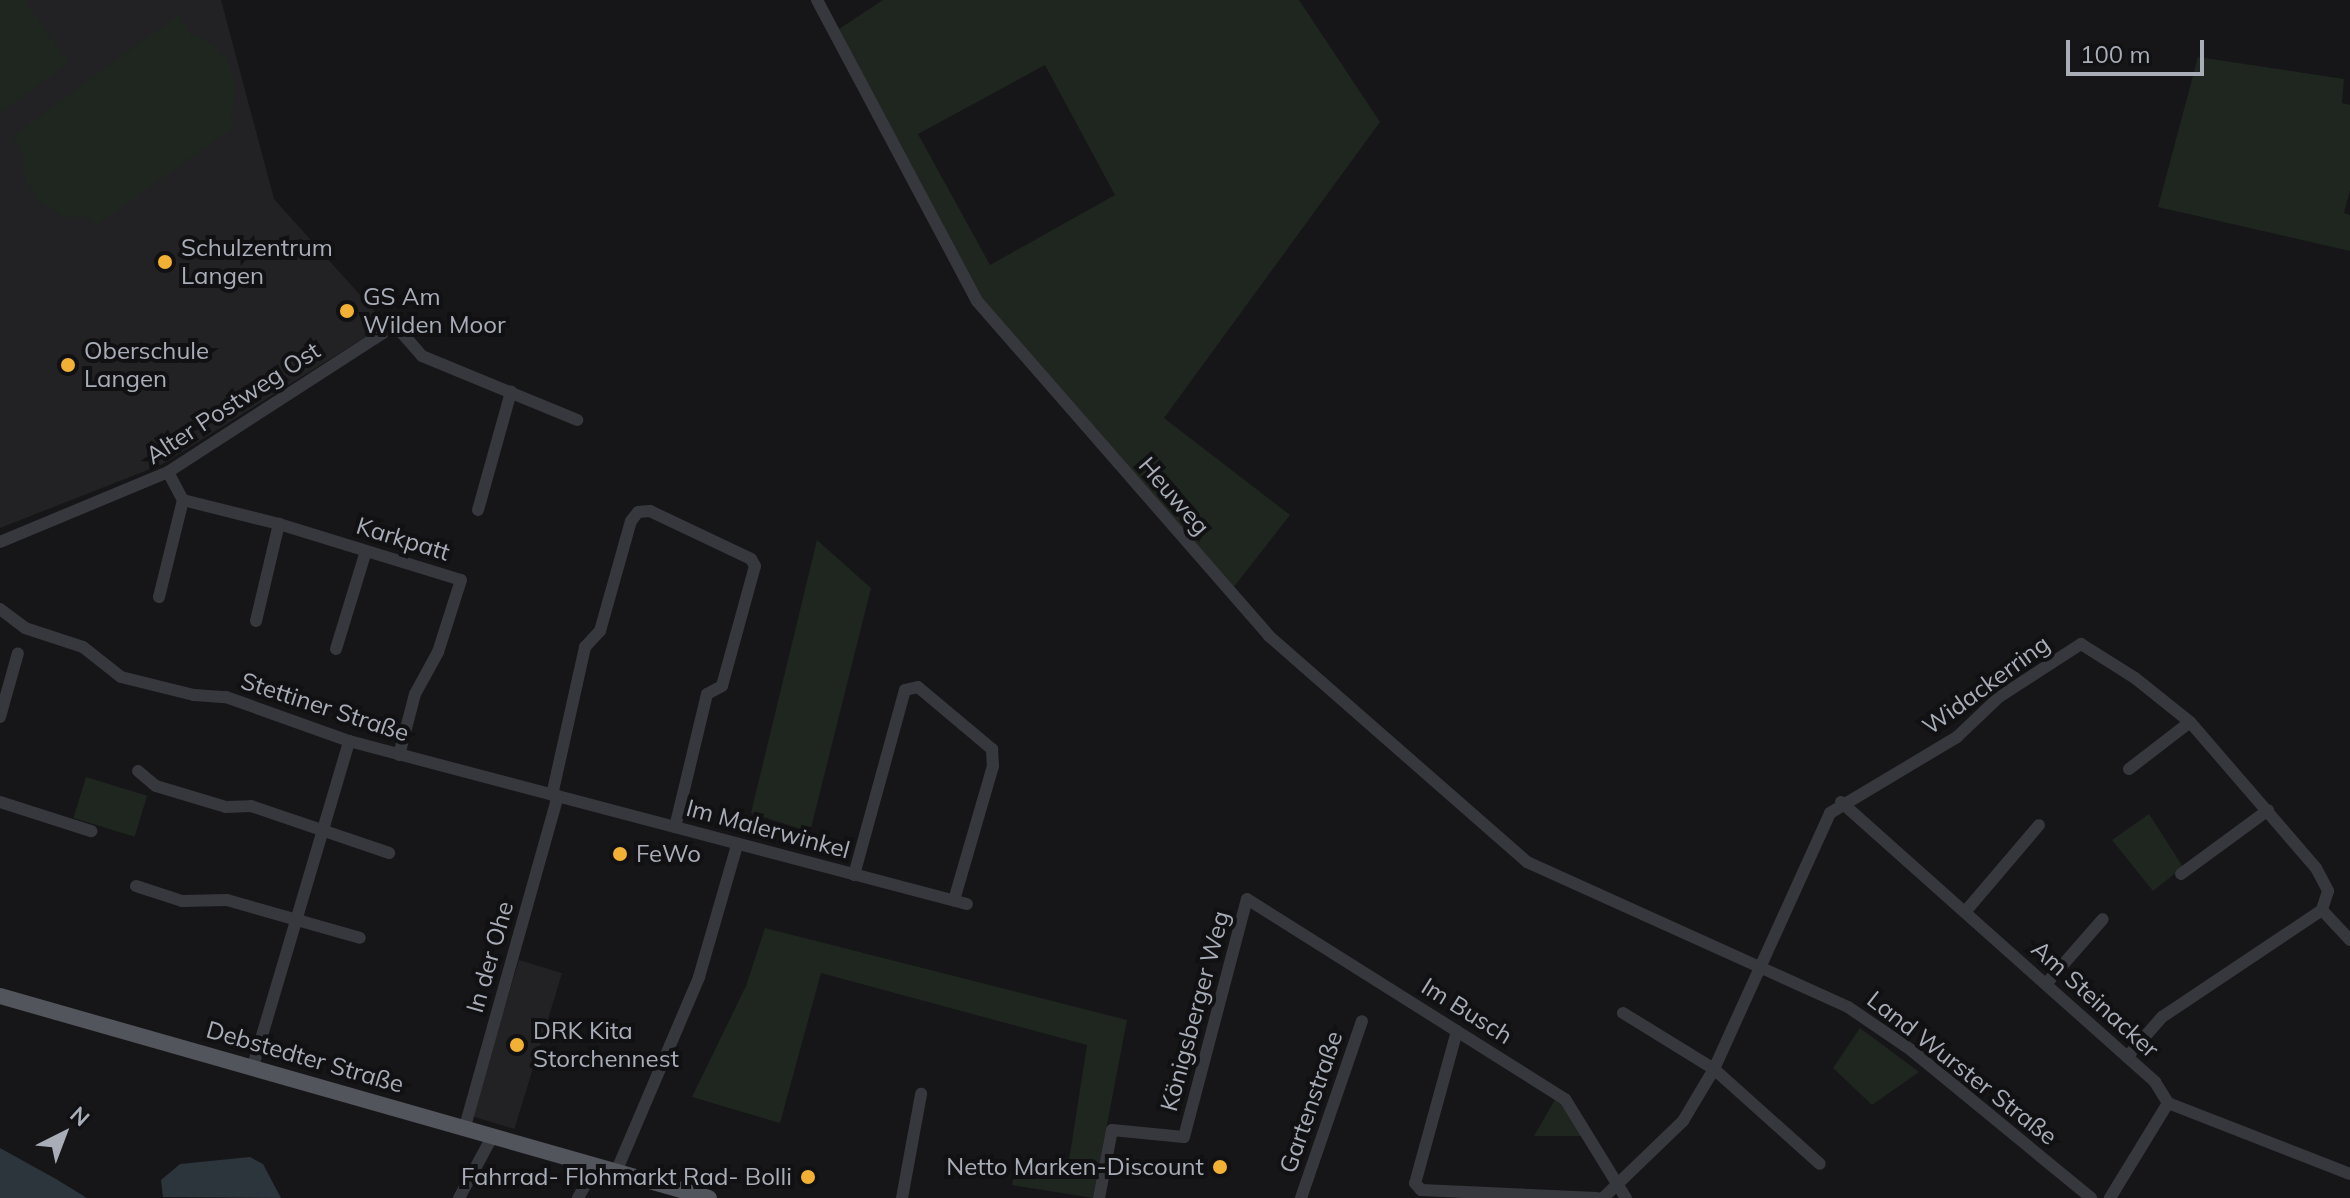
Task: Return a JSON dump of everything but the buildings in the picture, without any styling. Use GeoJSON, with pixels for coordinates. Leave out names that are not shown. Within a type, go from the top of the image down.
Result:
{"type":"FeatureCollection","features":[{"type":"Feature","properties":{"kind":"main road","name":"Debstedter Straße"},"geometry":{"type":"LineString","coordinates":[[0,996],[709,1198]]}},
{"type":"Feature","properties":{"kind":"street","name":"Heuweg"},"geometry":{"type":"LineString","coordinates":[[817,0],[984,310],[1257,624],[1527,862],[1623,907]]}},
{"type":"Feature","properties":{"kind":"street","name":"Alter Postweg Ost"},"geometry":{"type":"LineString","coordinates":[[0,542],[168,472],[395,325],[422,356],[511,392]]}},
{"type":"Feature","properties":{"kind":"street"},"geometry":{"type":"LineString","coordinates":[[478,510],[511,392],[577,420]]}},
{"type":"Feature","properties":{"kind":"street"},"geometry":{"type":"LineString","coordinates":[[159,597],[183,500],[168,472]]}},
{"type":"Feature","properties":{"kind":"street","name":"Karkpatt"},"geometry":{"type":"LineString","coordinates":[[183,500],[279,524],[461,580],[438,652],[415,694],[399,755]]}},
{"type":"Feature","properties":{"kind":"street","name":"In der Ohe"},"geometry":{"type":"LineString","coordinates":[[464,1130],[555,796],[563,725],[585,647],[600,631],[631,521],[638,512],[650,511],[751,559],[755,566],[722,686],[707,694],[675,827]]}},
{"type":"Feature","properties":{"kind":"street"},"geometry":{"type":"LineString","coordinates":[[256,621],[279,524]]}},
{"type":"Feature","properties":{"kind":"street"},"geometry":{"type":"LineString","coordinates":[[336,649],[366,551]]}},
{"type":"Feature","properties":{"kind":"street","name":"Stettiner Straße"},"geometry":{"type":"LineString","coordinates":[[0,609],[25,628],[83,647],[121,677],[194,695],[226,697],[349,741],[555,796]]}},
{"type":"Feature","properties":{"kind":"street","name":"Widackerring"},"geometry":{"type":"LineString","coordinates":[[1841,802],[1957,737],[1999,697],[2081,644],[2147,686],[2190,722],[2324,879],[2328,891],[2322,910]]}},
{"type":"Feature","properties":{"kind":"street"},"geometry":{"type":"LineString","coordinates":[[0,717],[18,653]]}},
{"type":"Feature","properties":{"kind":"street","name":"Im Malerwinkel"},"geometry":{"type":"LineString","coordinates":[[555,796],[737,845],[854,875],[960,902],[993,766],[992,749],[918,687],[905,690],[854,875]]}},
{"type":"Feature","properties":{"kind":"street"},"geometry":{"type":"LineString","coordinates":[[2129,769],[2190,722]]}},
{"type":"Feature","properties":{"kind":"street"},"geometry":{"type":"LineString","coordinates":[[253,1066],[349,741]]}},
{"type":"Feature","properties":{"kind":"street"},"geometry":{"type":"LineString","coordinates":[[138,771],[156,786],[226,807],[251,806],[389,853]]}},
{"type":"Feature","properties":{"kind":"street"},"geometry":{"type":"LineString","coordinates":[[0,802],[91,831]]}},
{"type":"Feature","properties":{"kind":"street"},"geometry":{"type":"LineString","coordinates":[[1457,1031],[1415,1183],[1421,1190],[1600,1198],[1683,1121],[1714,1069],[1830,813],[1841,802]]}},
{"type":"Feature","properties":{"kind":"street","name":"Am Steinacker"},"geometry":{"type":"LineString","coordinates":[[1841,802],[2164,1091],[2168,1103]]}},
{"type":"Feature","properties":{"kind":"street"},"geometry":{"type":"LineString","coordinates":[[2181,874],[2268,810]]}},
{"type":"Feature","properties":{"kind":"street"},"geometry":{"type":"LineString","coordinates":[[1965,912],[2039,825]]}},
{"type":"Feature","properties":{"kind":"street"},"geometry":{"type":"LineString","coordinates":[[616,1172],[699,977],[737,845]]}},
{"type":"Feature","properties":{"kind":"street"},"geometry":{"type":"LineString","coordinates":[[136,886],[182,901],[227,900],[360,938]]}},
{"type":"Feature","properties":{"kind":"street","name":"Im Busch"},"geometry":{"type":"LineString","coordinates":[[1247,899],[1565,1099],[1626,1198]]}},
{"type":"Feature","properties":{"kind":"street","name":"Königsberger Weg"},"geometry":{"type":"LineString","coordinates":[[1099,1198],[1112,1130],[1184,1137],[1247,899]]}},
{"type":"Feature","properties":{"kind":"street","name":"Land Wurster Straße"},"geometry":{"type":"LineString","coordinates":[[1623,907],[1762,965],[1848,1007],[1911,1050],[2091,1198]]}},
{"type":"Feature","properties":{"kind":"street"},"geometry":{"type":"LineString","coordinates":[[2127,1057],[2162,1017],[2322,910],[2350,940]]}},
{"type":"Feature","properties":{"kind":"street"},"geometry":{"type":"LineString","coordinates":[[2046,984],[2103,919]]}},
{"type":"Feature","properties":{"kind":"street"},"geometry":{"type":"LineString","coordinates":[[1623,1013],[1714,1069],[1820,1164]]}},
{"type":"Feature","properties":{"kind":"street","name":"Gartenstraße"},"geometry":{"type":"LineString","coordinates":[[1301,1198],[1362,1021]]}},
{"type":"Feature","properties":{"kind":"street"},"geometry":{"type":"LineString","coordinates":[[902,1198],[921,1094]]}},
{"type":"Feature","properties":{"kind":"street"},"geometry":{"type":"LineString","coordinates":[[2110,1198],[2168,1103],[2350,1174]]}},
{"type":"Feature","properties":{"kind":"street"},"geometry":{"type":"LineString","coordinates":[[459,1198],[492,1137]]}},
{"type":"Feature","properties":{"kind":"street"},"geometry":{"type":"LineString","coordinates":[[578,1198],[596,1166]]}},
{"type":"Feature","properties":{"kind":"shaded area","name":"Schulzentrum Langen"},"geometry":{"type":"Polygon","coordinates":[[[0,0],[221,0],[274,199],[386,324],[163,464],[0,528],[0,0]]]}},
{"type":"Feature","properties":{"kind":"shaded area"},"geometry":{"type":"Polygon","coordinates":[[[0,0],[24,0],[69,63],[0,112],[0,0]]]}},
{"type":"Feature","properties":{"kind":"shaded area"},"geometry":{"type":"Polygon","coordinates":[[[883,0],[1299,0],[1380,122],[1164,418],[1290,515],[1233,588],[979,297],[839,29],[883,0]],[[1045,65],[918,134],[990,265],[1115,195],[1045,65]]]}},
{"type":"Feature","properties":{"kind":"shaded area"},"geometry":{"type":"Polygon","coordinates":[[[178,15],[191,35],[205,39],[226,58],[236,86],[231,118],[235,126],[97,225],[92,218],[61,216],[37,200],[24,176],[23,154],[12,137],[178,15]]]}},
{"type":"Feature","properties":{"kind":"shaded area"},"geometry":{"type":"Polygon","coordinates":[[[2198,57],[2344,79],[2342,103],[2350,105],[2350,190],[2344,213],[2350,215],[2350,251],[2158,207],[2198,57]]]}},
{"type":"Feature","properties":{"kind":"shaded area"},"geometry":{"type":"Polygon","coordinates":[[[817,540],[871,588],[810,832],[751,813],[817,540]]]}},
{"type":"Feature","properties":{"kind":"shaded area"},"geometry":{"type":"Polygon","coordinates":[[[86,777],[147,796],[135,837],[73,818],[86,777]]]}},
{"type":"Feature","properties":{"kind":"shaded area"},"geometry":{"type":"Polygon","coordinates":[[[2149,814],[2183,867],[2153,891],[2112,840],[2149,814]]]}},
{"type":"Feature","properties":{"kind":"shaded area"},"geometry":{"type":"Polygon","coordinates":[[[765,928],[1127,1020],[1093,1198],[1012,1185],[1017,1162],[1067,1173],[1087,1045],[821,973],[780,1123],[692,1097],[746,986],[765,928]]]}},
{"type":"Feature","properties":{"kind":"shaded area","name":"DRK Kita Storchennest"},"geometry":{"type":"Polygon","coordinates":[[[519,960],[562,973],[514,1129],[471,1116],[519,960]]]}},
{"type":"Feature","properties":{"kind":"shaded area"},"geometry":{"type":"Polygon","coordinates":[[[1860,1028],[1919,1072],[1872,1105],[1833,1068],[1860,1028]]]}},
{"type":"Feature","properties":{"kind":"shaded area"},"geometry":{"type":"Polygon","coordinates":[[[1556,1098],[1565,1105],[1583,1136],[1534,1136],[1556,1098]]]}},
{"type":"Feature","properties":{"kind":"shaded area"},"geometry":{"type":"Polygon","coordinates":[[[0,1148],[56,1179],[87,1198],[0,1198],[0,1148]]]}},
{"type":"Feature","properties":{"kind":"shaded area"},"geometry":{"type":"Polygon","coordinates":[[[250,1157],[263,1164],[281,1198],[163,1197],[161,1180],[180,1164],[250,1157]]]}},
{"type":"Feature","properties":{"kind":"place","name":"Schulzentrum Langen"},"geometry":{"type":"Point","coordinates":[165,262]}},
{"type":"Feature","properties":{"kind":"place","name":"GS Am Wilden Moor"},"geometry":{"type":"Point","coordinates":[347,311]}},
{"type":"Feature","properties":{"kind":"place","name":"Oberschule Langen"},"geometry":{"type":"Point","coordinates":[68,365]}},
{"type":"Feature","properties":{"kind":"place","name":"FeWo"},"geometry":{"type":"Point","coordinates":[620,854]}},
{"type":"Feature","properties":{"kind":"place","name":"DRK Kita Storchennest"},"geometry":{"type":"Point","coordinates":[517,1045]}},
{"type":"Feature","properties":{"kind":"place","name":"Netto Marken-Discount"},"geometry":{"type":"Point","coordinates":[1220,1167]}},
{"type":"Feature","properties":{"kind":"place","name":"Fahrrad- Flohmarkt Rad- Bolli"},"geometry":{"type":"Point","coordinates":[808,1177]}}]}
